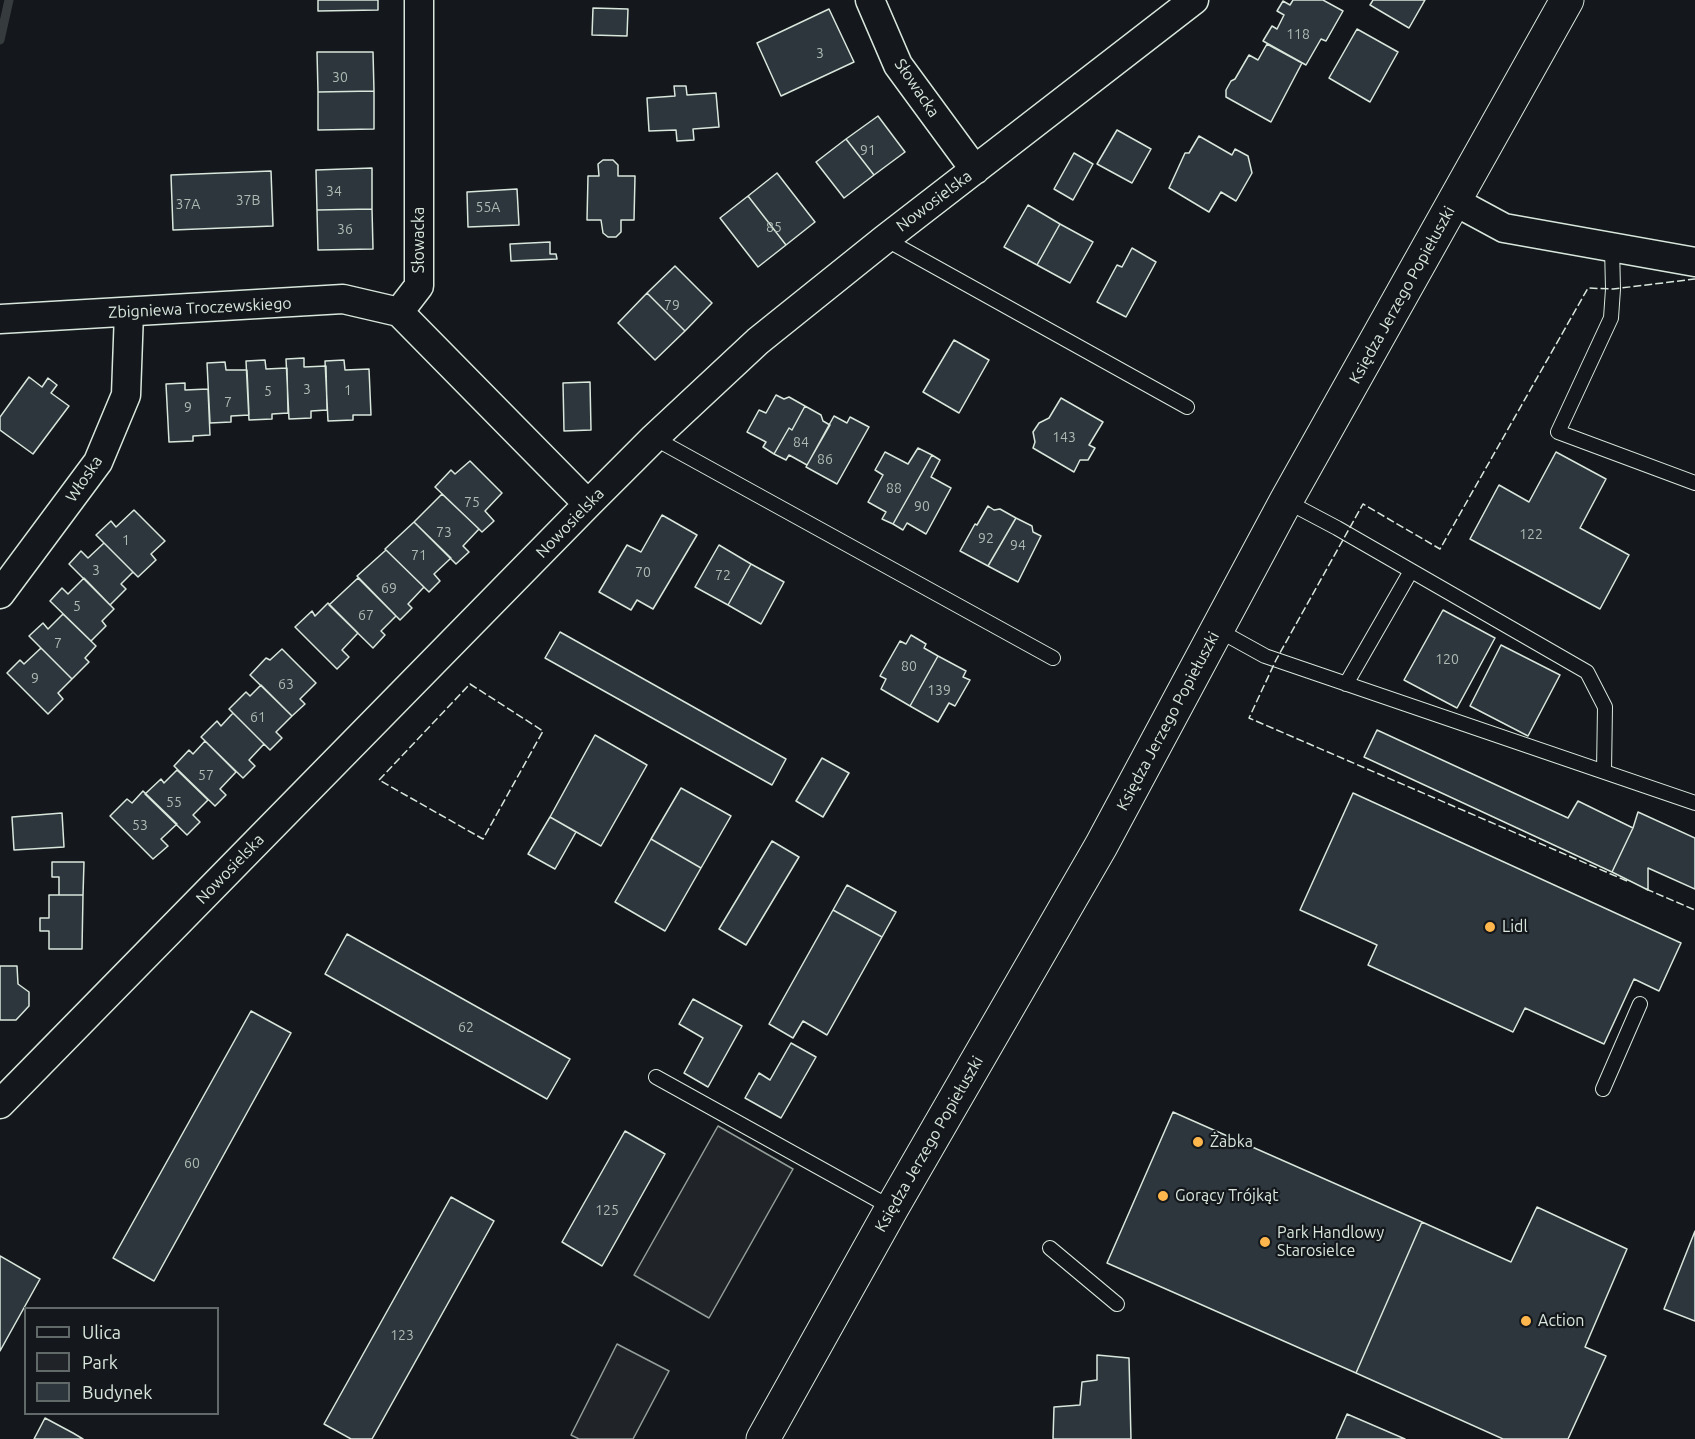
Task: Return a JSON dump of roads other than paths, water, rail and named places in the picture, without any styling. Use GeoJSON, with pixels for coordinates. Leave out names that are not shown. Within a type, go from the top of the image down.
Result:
{"type":"FeatureCollection","features":[{"type":"Feature","properties":{"kind":"street","name":"Słowacka"},"geometry":{"type":"LineString","coordinates":[[399,312],[419,286],[418,0]]}},
{"type":"Feature","properties":{"kind":"street","name":"Słowacka"},"geometry":{"type":"LineString","coordinates":[[870,0],[898,65],[975,170]]}},
{"type":"Feature","properties":{"kind":"street","name":"Nowosielska"},"geometry":{"type":"LineString","coordinates":[[0,1104],[588,504],[654,438],[758,341],[885,239],[1194,0]]}},
{"type":"Feature","properties":{"kind":"street","name":"Księdza Jerzego Popiełuszki"},"geometry":{"type":"LineString","coordinates":[[763,1439],[892,1208],[1101,846],[1286,501],[1567,0]]}},
{"type":"Feature","properties":{"kind":"street"},"geometry":{"type":"LineString","coordinates":[[1454,201],[1504,228],[1695,262]]}},
{"type":"Feature","properties":{"kind":"street","name":"Zbigniewa Troczewskiego"},"geometry":{"type":"LineString","coordinates":[[0,319],[343,299],[399,312]]}},
{"type":"Feature","properties":{"kind":"street","name":"Włoska"},"geometry":{"type":"LineString","coordinates":[[0,594],[98,462],[126,394],[129,312]]}},
{"type":"Feature","properties":{"kind":"street"},"geometry":{"type":"LineString","coordinates":[[399,312],[588,504]]}},
{"type":"Feature","properties":{"kind":"lane"},"geometry":{"type":"LineString","coordinates":[[885,239],[1187,407]]}},
{"type":"Feature","properties":{"kind":"lane"},"geometry":{"type":"LineString","coordinates":[[1612,247],[1611,318],[1558,432],[1695,483]]}},
{"type":"Feature","properties":{"kind":"lane"},"geometry":{"type":"LineString","coordinates":[[654,438],[1053,658]]}},
{"type":"Feature","properties":{"kind":"lane"},"geometry":{"type":"LineString","coordinates":[[1286,501],[1587,672],[1605,707],[1604,771]]}},
{"type":"Feature","properties":{"kind":"lane"},"geometry":{"type":"LineString","coordinates":[[1346,684],[1411,571]]}},
{"type":"Feature","properties":{"kind":"lane"},"geometry":{"type":"LineString","coordinates":[[1218,630],[1265,656],[1695,803]]}},
{"type":"Feature","properties":{"kind":"lane"},"geometry":{"type":"LineString","coordinates":[[1603,1089],[1640,1004]]}},
{"type":"Feature","properties":{"kind":"lane"},"geometry":{"type":"LineString","coordinates":[[656,1077],[892,1208]]}},
{"type":"Feature","properties":{"kind":"lane"},"geometry":{"type":"LineString","coordinates":[[1050,1248],[1117,1305]]}},
{"type":"Feature","properties":{"kind":"waterway"},"geometry":{"type":"LineString","coordinates":[[0,40],[9,0]]}},
{"type":"Feature","properties":{"kind":"place","name":"Lidl"},"geometry":{"type":"Point","coordinates":[1490,927]}},
{"type":"Feature","properties":{"kind":"place","name":"Żabka"},"geometry":{"type":"Point","coordinates":[1198,1142]}},
{"type":"Feature","properties":{"kind":"place","name":"Gorący Trójkąt"},"geometry":{"type":"Point","coordinates":[1163,1196]}},
{"type":"Feature","properties":{"kind":"place","name":"Park Handlowy Starosielce"},"geometry":{"type":"Point","coordinates":[1265,1242]}},
{"type":"Feature","properties":{"kind":"place","name":"Action"},"geometry":{"type":"Point","coordinates":[1526,1321]}}]}
